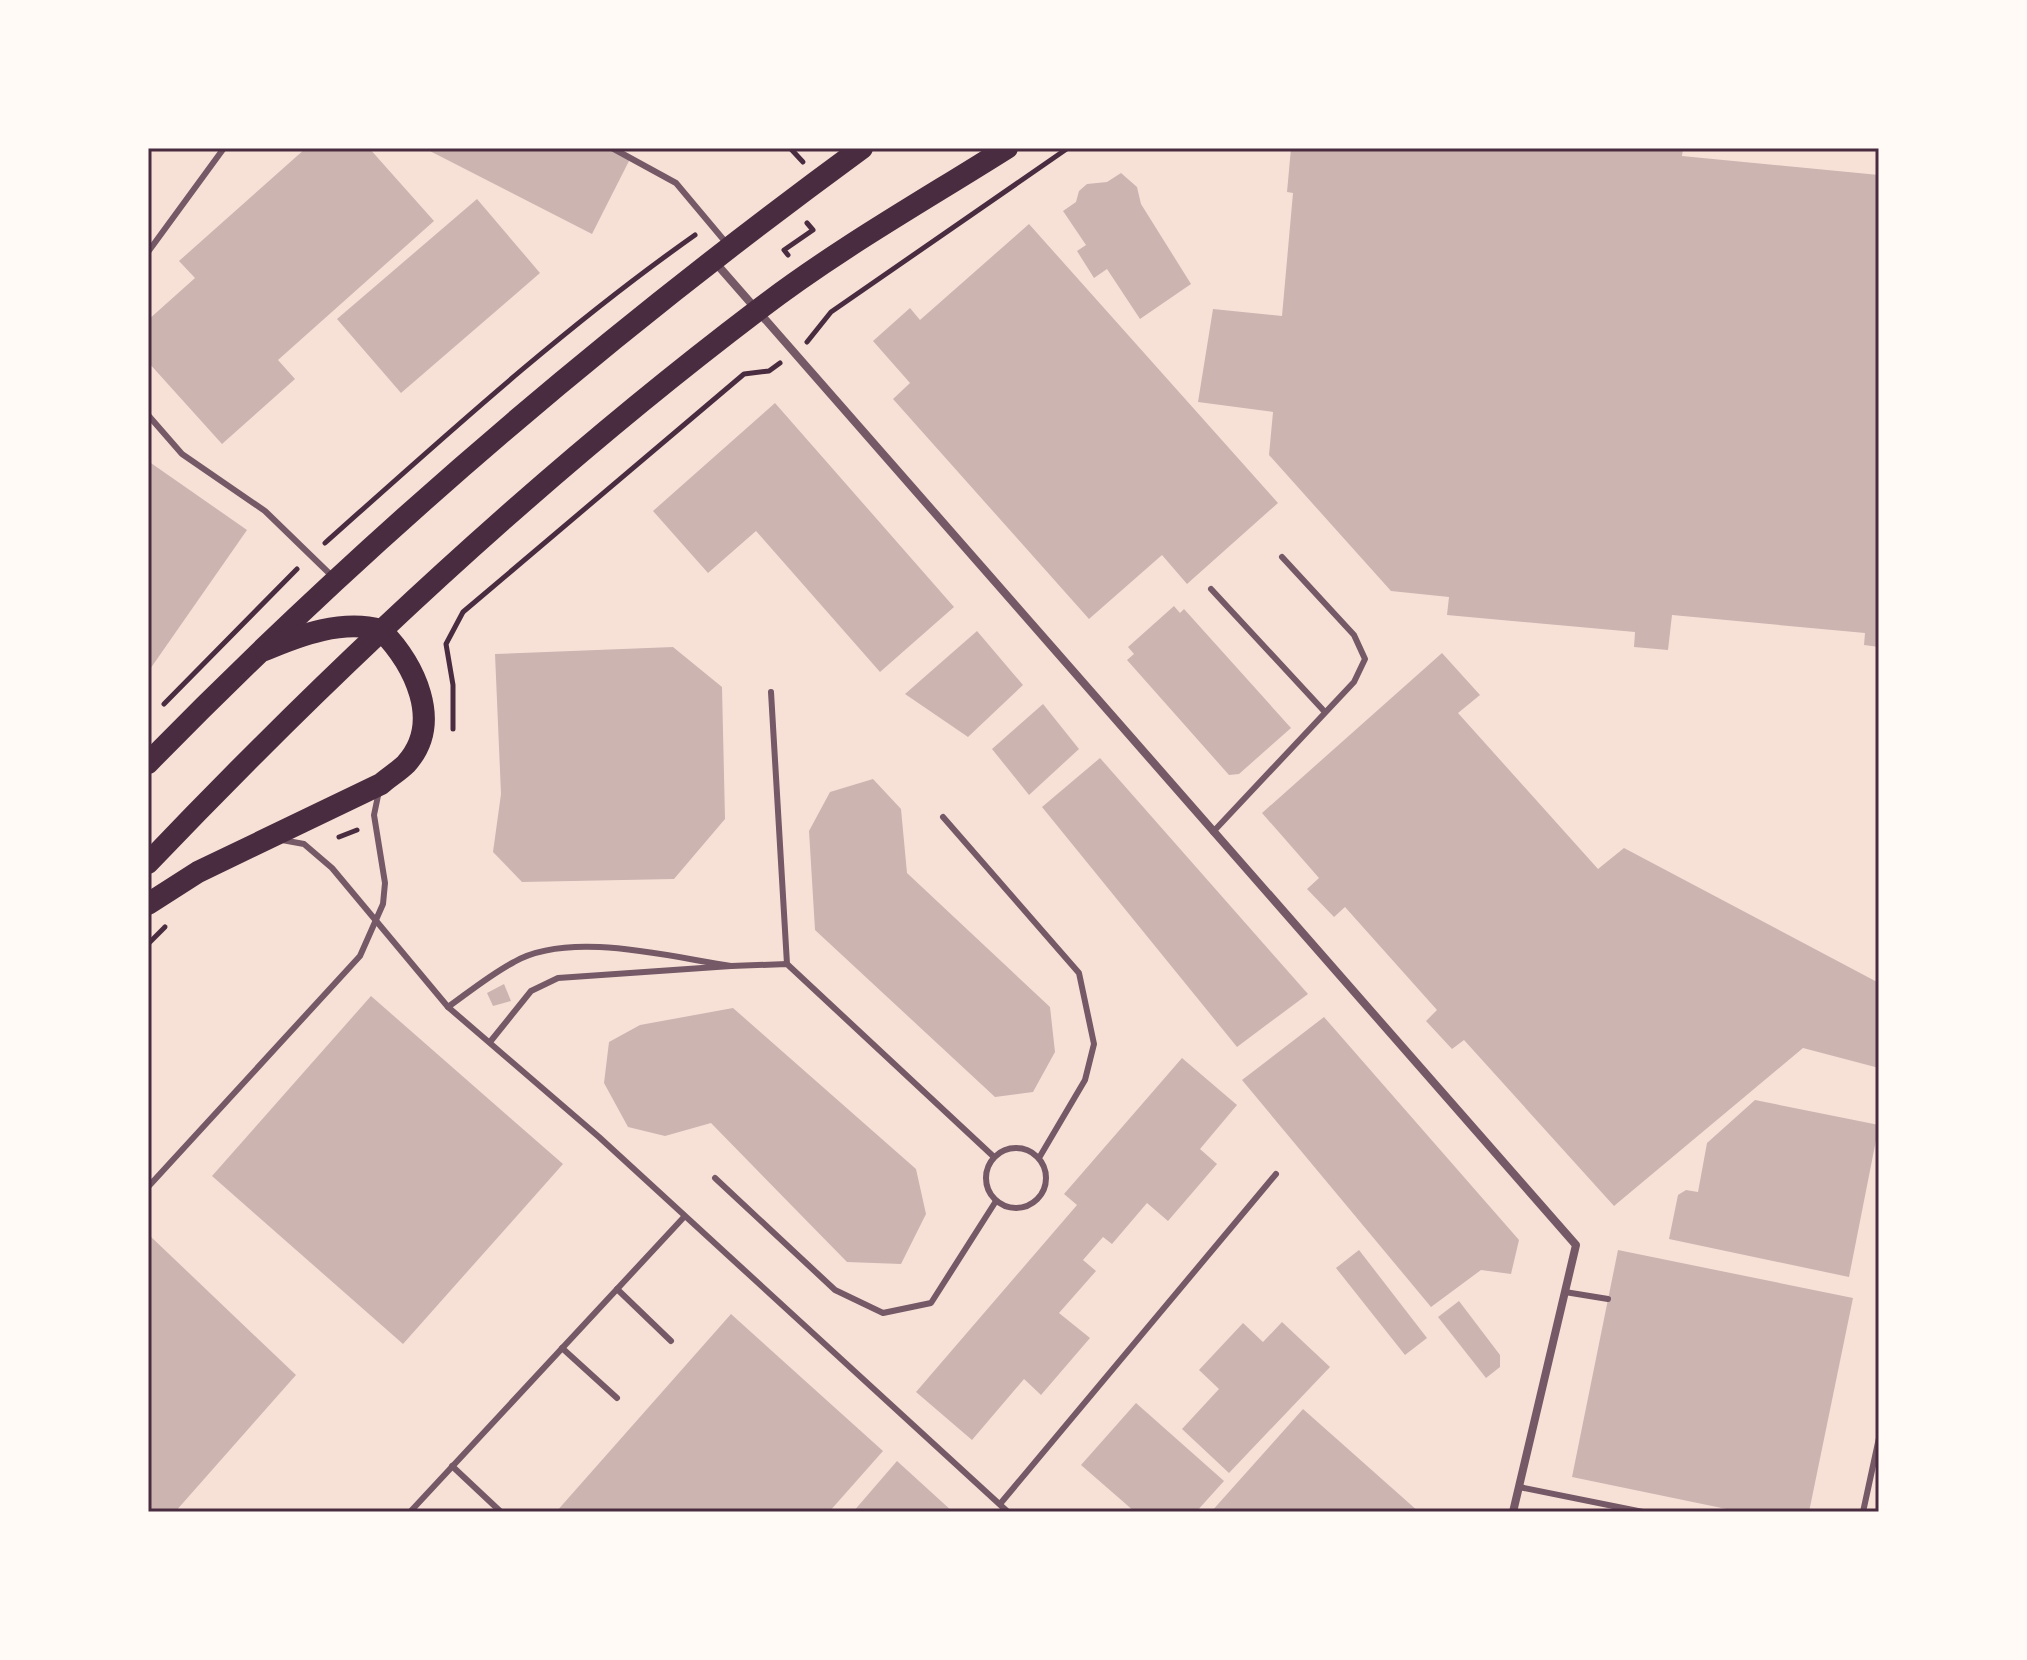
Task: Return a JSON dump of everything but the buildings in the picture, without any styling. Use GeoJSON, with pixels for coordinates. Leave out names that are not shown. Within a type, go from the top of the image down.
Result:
{"type":"FeatureCollection","features":[{"type":"Feature","properties":{"kind":"highway"},"geometry":{"type":"LineString","coordinates":[[148,763],[247,661],[489,446],[722,254],[862,148]]}},
{"type":"Feature","properties":{"kind":"highway"},"geometry":{"type":"LineString","coordinates":[[148,863],[381,630],[590,445],[757,310],[824,263],[1007,148]]}},
{"type":"Feature","properties":{"kind":"highway"},"geometry":{"type":"LineString","coordinates":[[148,904],[198,872],[381,784],[406,764],[420,742],[424,720],[412,670],[381,630],[352,626],[330,629],[273,646],[247,661]]}},
{"type":"Feature","properties":{"kind":"street"},"geometry":{"type":"LineString","coordinates":[[722,254],[757,310],[1576,1245],[1513,1512]]}},
{"type":"Feature","properties":{"kind":"lane"},"geometry":{"type":"LineString","coordinates":[[148,252],[224,148]]}},
{"type":"Feature","properties":{"kind":"lane"},"geometry":{"type":"LineString","coordinates":[[612,148],[676,183],[722,254]]}},
{"type":"Feature","properties":{"kind":"lane"},"geometry":{"type":"LineString","coordinates":[[148,415],[182,454],[265,511],[336,579]]}},
{"type":"Feature","properties":{"kind":"lane"},"geometry":{"type":"LineString","coordinates":[[1213,832],[1354,682],[1365,659],[1354,635],[1282,557]]}},
{"type":"Feature","properties":{"kind":"lane"},"geometry":{"type":"LineString","coordinates":[[1211,589],[1324,711]]}},
{"type":"Feature","properties":{"kind":"lane"},"geometry":{"type":"LineString","coordinates":[[771,692],[787,964],[994,1157]]}},
{"type":"Feature","properties":{"kind":"lane"},"geometry":{"type":"LineString","coordinates":[[148,1187],[360,956],[383,904],[385,883],[374,815],[381,784]]}},
{"type":"Feature","properties":{"kind":"lane"},"geometry":{"type":"LineString","coordinates":[[943,817],[1079,973],[1094,1044],[1085,1080],[1039,1158]]}},
{"type":"Feature","properties":{"kind":"lane"},"geometry":{"type":"LineString","coordinates":[[267,837],[304,844],[332,868],[448,1007],[1008,1512]]}},
{"type":"Feature","properties":{"kind":"lane"},"geometry":{"type":"LineString","coordinates":[[448,1007],[515,960],[553,949],[608,948],[731,966]]}},
{"type":"Feature","properties":{"kind":"lane"},"geometry":{"type":"LineString","coordinates":[[490,1042],[531,991],[558,978],[787,964]]}},
{"type":"Feature","properties":{"kind":"lane"},"geometry":{"type":"LineString","coordinates":[[1012,1147],[1022,1148],[1039,1158],[1046,1178],[1040,1197],[1024,1207],[1014,1208],[996,1201],[986,1184],[988,1165],[994,1157],[1012,1147]]}},
{"type":"Feature","properties":{"kind":"lane"},"geometry":{"type":"LineString","coordinates":[[1000,1504],[1276,1174]]}},
{"type":"Feature","properties":{"kind":"lane"},"geometry":{"type":"LineString","coordinates":[[715,1178],[835,1290],[883,1313],[931,1303],[996,1201]]}},
{"type":"Feature","properties":{"kind":"lane"},"geometry":{"type":"LineString","coordinates":[[410,1512],[684,1217]]}},
{"type":"Feature","properties":{"kind":"lane"},"geometry":{"type":"LineString","coordinates":[[617,1289],[671,1341]]}},
{"type":"Feature","properties":{"kind":"lane"},"geometry":{"type":"LineString","coordinates":[[1565,1292],[1608,1299]]}},
{"type":"Feature","properties":{"kind":"lane"},"geometry":{"type":"LineString","coordinates":[[562,1348],[617,1398]]}},
{"type":"Feature","properties":{"kind":"lane"},"geometry":{"type":"LineString","coordinates":[[1863,1512],[1879,1438]]}},
{"type":"Feature","properties":{"kind":"lane"},"geometry":{"type":"LineString","coordinates":[[452,1466],[501,1512]]}},
{"type":"Feature","properties":{"kind":"lane"},"geometry":{"type":"LineString","coordinates":[[1519,1487],[1643,1512]]}},
{"type":"Feature","properties":{"kind":"path"},"geometry":{"type":"LineString","coordinates":[[790,148],[801,161]]}},
{"type":"Feature","properties":{"kind":"path"},"geometry":{"type":"LineString","coordinates":[[808,342],[831,312],[1067,149]]}},
{"type":"Feature","properties":{"kind":"path"},"geometry":{"type":"LineString","coordinates":[[784,250],[813,230]]}},
{"type":"Feature","properties":{"kind":"path"},"geometry":{"type":"LineString","coordinates":[[158,711],[310,556],[519,371],[630,281]]}},
{"type":"Feature","properties":{"kind":"path"},"geometry":{"type":"LineString","coordinates":[[451,740],[455,714],[446,644],[463,612],[744,374],[769,371],[778,365]]}}]}
